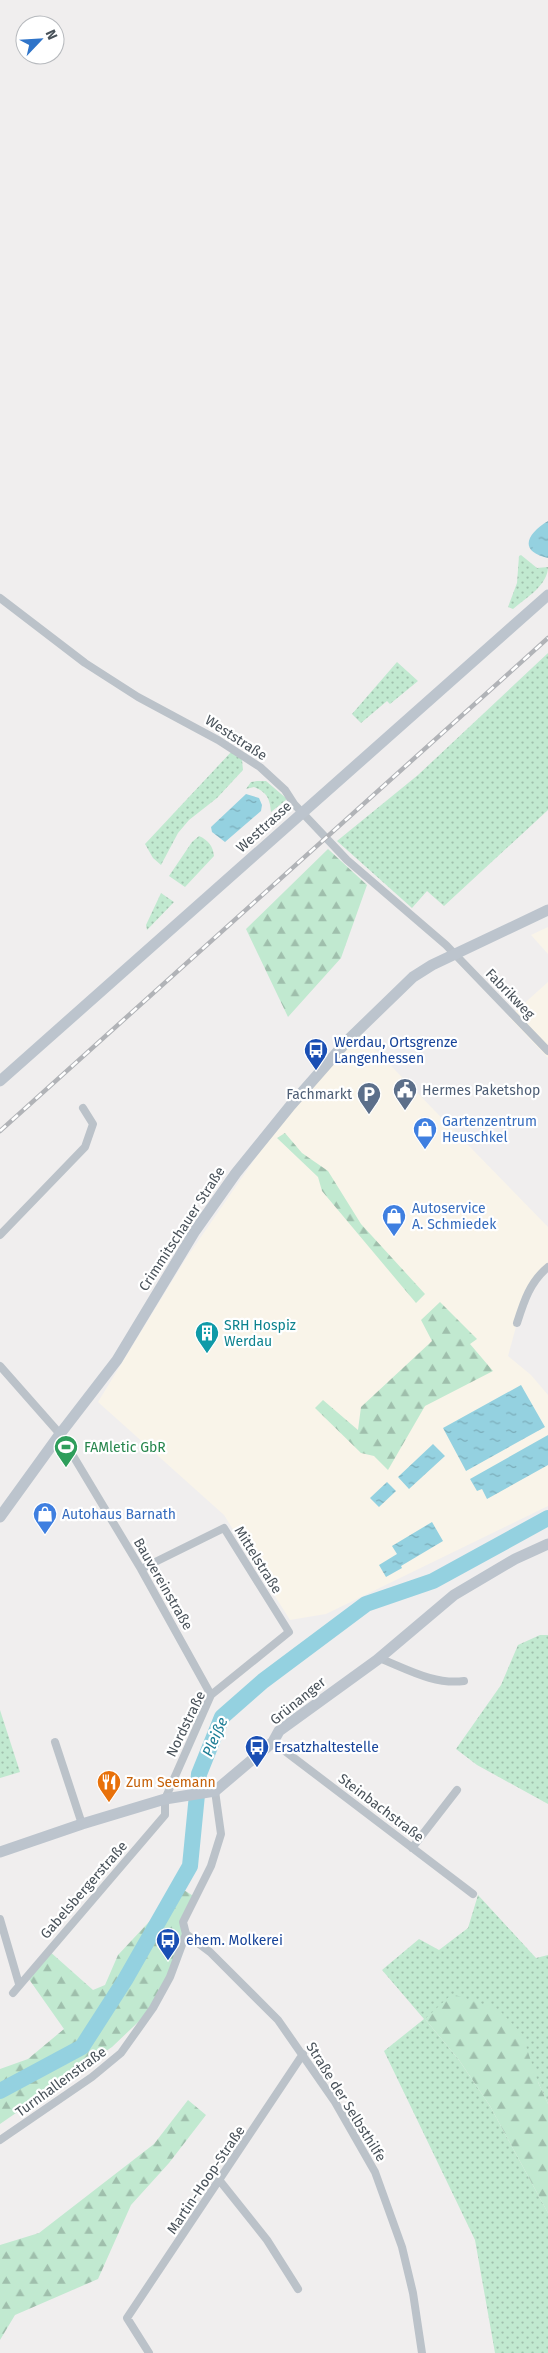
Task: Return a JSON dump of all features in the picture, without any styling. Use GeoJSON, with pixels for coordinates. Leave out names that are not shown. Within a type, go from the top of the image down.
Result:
{"type":"FeatureCollection","features":[{"type":"Feature","properties":{"kind":"street","name":"Westtrasse"},"geometry":{"type":"LineString","coordinates":[[0,1081],[548,595]]}},
{"type":"Feature","properties":{"kind":"street","name":"Weststraße"},"geometry":{"type":"LineString","coordinates":[[0,598],[92,668],[138,697],[218,740],[260,767],[285,790],[294,804],[347,860],[454,953]]}},
{"type":"Feature","properties":{"kind":"street","name":"Crimmitschauer Straße"},"geometry":{"type":"LineString","coordinates":[[0,1517],[117,1360],[195,1231],[236,1173],[291,1105],[348,1040],[413,976],[454,953],[548,910]]}},
{"type":"Feature","properties":{"kind":"street","name":"Fabrikweg"},"geometry":{"type":"LineString","coordinates":[[454,953],[548,1051]]}},
{"type":"Feature","properties":{"kind":"street"},"geometry":{"type":"LineString","coordinates":[[0,1235],[85,1147],[93,1124],[83,1108]]}},
{"type":"Feature","properties":{"kind":"street"},"geometry":{"type":"LineString","coordinates":[[517,1323],[528,1291],[540,1274],[548,1267]]}},
{"type":"Feature","properties":{"kind":"street","name":"Bauvereinstraße"},"geometry":{"type":"LineString","coordinates":[[0,1366],[60,1434],[141,1570],[211,1695]]}},
{"type":"Feature","properties":{"kind":"street","name":"Mittelstraße"},"geometry":{"type":"LineString","coordinates":[[141,1570],[224,1528],[289,1632]]}},
{"type":"Feature","properties":{"kind":"street","name":"Grünanger"},"geometry":{"type":"LineString","coordinates":[[210,1792],[274,1742],[279,1731],[379,1658],[454,1595],[515,1559],[548,1544]]}},
{"type":"Feature","properties":{"kind":"street","name":"Nordstraße"},"geometry":{"type":"LineString","coordinates":[[164,1800],[211,1695],[289,1632]]}},
{"type":"Feature","properties":{"kind":"street"},"geometry":{"type":"LineString","coordinates":[[379,1658],[430,1679],[447,1683],[464,1681]]}},
{"type":"Feature","properties":{"kind":"street"},"geometry":{"type":"LineString","coordinates":[[56,1742],[82,1824]]}},
{"type":"Feature","properties":{"kind":"street","name":"Steinbachstraße"},"geometry":{"type":"LineString","coordinates":[[274,1742],[473,1894]]}},
{"type":"Feature","properties":{"kind":"street"},"geometry":{"type":"LineString","coordinates":[[412,1848],[457,1790]]}},
{"type":"Feature","properties":{"kind":"street"},"geometry":{"type":"LineString","coordinates":[[0,1852],[82,1824],[164,1800],[210,1792]]}},
{"type":"Feature","properties":{"kind":"street","name":"Turnhallenstraße"},"geometry":{"type":"LineString","coordinates":[[0,2140],[92,2077],[121,2053],[153,2008],[170,1977],[186,1934],[183,1922],[211,1866],[221,1834],[210,1792]]}},
{"type":"Feature","properties":{"kind":"street","name":"Gabelsbergerstraße"},"geometry":{"type":"LineString","coordinates":[[13,1993],[165,1815],[164,1800]]}},
{"type":"Feature","properties":{"kind":"street"},"geometry":{"type":"LineString","coordinates":[[0,1918],[19,1984]]}},
{"type":"Feature","properties":{"kind":"street","name":"Straße der Selbsthilfe"},"geometry":{"type":"LineString","coordinates":[[186,1934],[210,1952],[278,2020],[335,2102],[375,2172],[402,2247],[413,2293],[422,2353]]}},
{"type":"Feature","properties":{"kind":"street","name":"Martin-Hoop-Straße"},"geometry":{"type":"LineString","coordinates":[[149,2353],[127,2318],[303,2054]]}},
{"type":"Feature","properties":{"kind":"street"},"geometry":{"type":"LineString","coordinates":[[220,2181],[267,2240],[298,2289]]}},
{"type":"Feature","properties":{"kind":"shaded area"},"geometry":{"type":"Polygon","coordinates":[[[548,927],[548,954],[531,935],[548,927]]]}},
{"type":"Feature","properties":{"kind":"shaded area"},"geometry":{"type":"Polygon","coordinates":[[[548,982],[548,1058],[509,1017],[548,982]]]}},
{"type":"Feature","properties":{"kind":"shaded area"},"geometry":{"type":"Polygon","coordinates":[[[357,1031],[548,1227],[548,1267],[540,1273],[517,1323],[508,1356],[531,1375],[548,1395],[548,1506],[326,1614],[290,1620],[224,1515],[98,1402],[185,1260],[270,1137],[357,1031]]]}},
{"type":"Feature","properties":{"kind":"green space"},"geometry":{"type":"Polygon","coordinates":[[[521,555],[537,568],[548,567],[547,574],[530,596],[513,609],[508,607],[517,583],[519,556],[521,555]]]}},
{"type":"Feature","properties":{"kind":"green space"},"geometry":{"type":"Polygon","coordinates":[[[548,653],[548,810],[444,906],[427,891],[412,908],[337,841],[418,775],[548,653]]]}},
{"type":"Feature","properties":{"kind":"green space"},"geometry":{"type":"Polygon","coordinates":[[[397,662],[418,681],[390,704],[387,701],[361,723],[352,714],[397,662]]]}},
{"type":"Feature","properties":{"kind":"green space"},"geometry":{"type":"Polygon","coordinates":[[[232,751],[242,760],[243,770],[217,798],[189,820],[178,833],[161,865],[153,858],[145,844],[232,751]]]}},
{"type":"Feature","properties":{"kind":"green space"},"geometry":{"type":"Polygon","coordinates":[[[266,781],[287,799],[271,812],[269,800],[265,794],[254,787],[246,789],[251,782],[266,781]]]}},
{"type":"Feature","properties":{"kind":"green space"},"geometry":{"type":"Polygon","coordinates":[[[199,836],[210,844],[214,856],[185,887],[169,876],[192,842],[199,836]]]}},
{"type":"Feature","properties":{"kind":"green space"},"geometry":{"type":"Polygon","coordinates":[[[328,849],[367,885],[341,958],[288,1017],[246,929],[328,849]]]}},
{"type":"Feature","properties":{"kind":"green space"},"geometry":{"type":"Polygon","coordinates":[[[161,893],[174,902],[147,930],[146,925],[161,893]]]}},
{"type":"Feature","properties":{"kind":"green space"},"geometry":{"type":"Polygon","coordinates":[[[285,1133],[302,1153],[328,1171],[361,1224],[425,1294],[416,1303],[322,1191],[318,1177],[277,1138],[285,1133]]]}},
{"type":"Feature","properties":{"kind":"green space"},"geometry":{"type":"Polygon","coordinates":[[[440,1302],[477,1339],[470,1344],[493,1371],[425,1406],[388,1470],[374,1456],[361,1453],[315,1408],[323,1400],[358,1430],[361,1407],[432,1341],[421,1320],[440,1302]]]}},
{"type":"Feature","properties":{"kind":"green space"},"geometry":{"type":"Polygon","coordinates":[[[540,1635],[548,1635],[548,1804],[477,1765],[456,1749],[501,1685],[518,1645],[540,1635]]]}},
{"type":"Feature","properties":{"kind":"green space"},"geometry":{"type":"Polygon","coordinates":[[[0,1710],[20,1772],[0,1778],[0,1710]]]}},
{"type":"Feature","properties":{"kind":"green space"},"geometry":{"type":"Polygon","coordinates":[[[179,1887],[195,1897],[183,1921],[186,1934],[153,2008],[112,2047],[0,2124],[0,2069],[28,2059],[64,2029],[26,1975],[48,1950],[93,1990],[105,1985],[118,1955],[176,1893],[179,1887]]]}},
{"type":"Feature","properties":{"kind":"green space"},"geometry":{"type":"Polygon","coordinates":[[[478,1895],[536,1958],[548,1955],[548,2104],[538,2082],[425,2019],[459,2060],[490,2106],[548,2213],[548,2353],[495,2353],[475,2240],[384,2051],[424,2019],[382,1970],[419,1939],[439,1950],[468,1928],[478,1895]]]}},
{"type":"Feature","properties":{"kind":"green space"},"geometry":{"type":"Polygon","coordinates":[[[452,1994],[498,2009],[522,2034],[538,2082],[548,2104],[548,2213],[490,2106],[459,2060],[425,2019],[452,1994]]]}},
{"type":"Feature","properties":{"kind":"green space"},"geometry":{"type":"Polygon","coordinates":[[[188,2100],[206,2115],[169,2163],[131,2205],[98,2279],[15,2315],[0,2340],[0,2245],[39,2233],[154,2144],[188,2100]]]}},
{"type":"Feature","properties":{"kind":"water"},"geometry":{"type":"Polygon","coordinates":[[[548,521],[548,558],[532,551],[529,541],[535,531],[548,521]]]}},
{"type":"Feature","properties":{"kind":"water"},"geometry":{"type":"Polygon","coordinates":[[[246,794],[259,798],[262,805],[261,811],[225,842],[212,832],[211,827],[246,794]]]}},
{"type":"Feature","properties":{"kind":"water"},"geometry":{"type":"Polygon","coordinates":[[[521,1385],[545,1427],[466,1471],[443,1428],[521,1385]]]}},
{"type":"Feature","properties":{"kind":"water"},"geometry":{"type":"Polygon","coordinates":[[[548,1435],[548,1465],[487,1499],[482,1489],[477,1491],[470,1479],[548,1435]]]}},
{"type":"Feature","properties":{"kind":"water"},"geometry":{"type":"Polygon","coordinates":[[[433,1444],[445,1456],[409,1489],[398,1477],[433,1444]]]}},
{"type":"Feature","properties":{"kind":"water"},"geometry":{"type":"Polygon","coordinates":[[[387,1482],[396,1491],[379,1507],[370,1498],[387,1482]]]}},
{"type":"Feature","properties":{"kind":"water"},"geometry":{"type":"Polygon","coordinates":[[[432,1522],[443,1541],[386,1577],[379,1565],[397,1554],[392,1546],[432,1522]]]}},
{"type":"Feature","properties":{"kind":"waterway","name":"Pleiße"},"geometry":{"type":"LineString","coordinates":[[0,2091],[82,2047],[125,1980],[190,1866],[199,1774],[222,1717],[263,1681],[366,1604],[433,1581],[548,1518]]}},
{"type":"Feature","properties":{"kind":"railway"},"geometry":{"type":"LineString","coordinates":[[0,1131],[548,638]]}},
{"type":"Feature","properties":{"kind":"place","name":"Werdau, Ortsgrenze Langenhessen"},"geometry":{"type":"Point","coordinates":[316,1071]}},
{"type":"Feature","properties":{"kind":"place","name":"Hermes Paketshop"},"geometry":{"type":"Point","coordinates":[405,1111]}},
{"type":"Feature","properties":{"kind":"place","name":"Fachmarkt"},"geometry":{"type":"Point","coordinates":[369,1115]}},
{"type":"Feature","properties":{"kind":"place","name":"Gartenzentrum Heuschkel"},"geometry":{"type":"Point","coordinates":[425,1150]}},
{"type":"Feature","properties":{"kind":"place","name":"Autoservice A. Schmiedek"},"geometry":{"type":"Point","coordinates":[394,1237]}},
{"type":"Feature","properties":{"kind":"place","name":"SRH Hospiz Werdau"},"geometry":{"type":"Point","coordinates":[207,1354]}},
{"type":"Feature","properties":{"kind":"place","name":"FAMletic GbR"},"geometry":{"type":"Point","coordinates":[66,1468]}},
{"type":"Feature","properties":{"kind":"place","name":"Autohaus Barnath"},"geometry":{"type":"Point","coordinates":[45,1535]}},
{"type":"Feature","properties":{"kind":"place","name":"Ersatzhaltestelle"},"geometry":{"type":"Point","coordinates":[257,1768]}},
{"type":"Feature","properties":{"kind":"place","name":"Zum Seemann"},"geometry":{"type":"Point","coordinates":[109,1803]}},
{"type":"Feature","properties":{"kind":"place","name":"ehem. Molkerei"},"geometry":{"type":"Point","coordinates":[168,1961]}}]}
